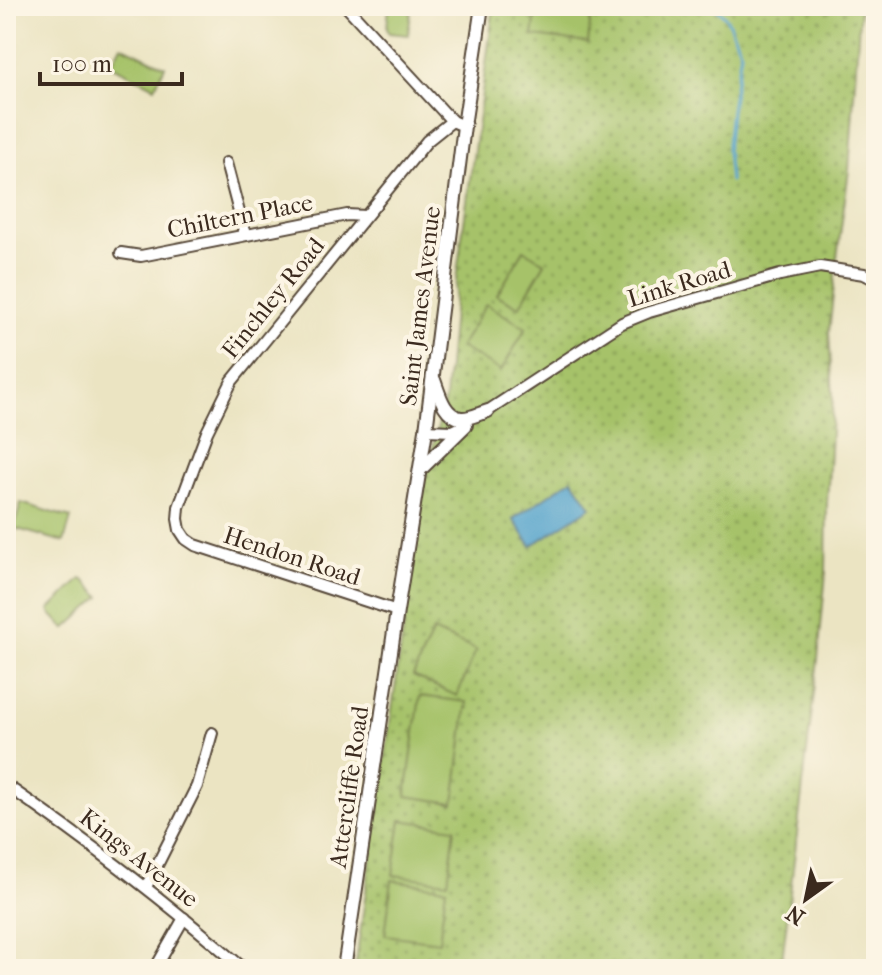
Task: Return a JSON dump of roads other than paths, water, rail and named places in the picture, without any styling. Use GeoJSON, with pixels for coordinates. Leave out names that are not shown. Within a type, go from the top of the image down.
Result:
{"type":"FeatureCollection","features":[{"type":"Feature","properties":{"kind":"main road","name":"Saint James Avenue"},"geometry":{"type":"LineString","coordinates":[[397,611],[433,377],[458,124],[482,6]]}},
{"type":"Feature","properties":{"kind":"main road"},"geometry":{"type":"LineString","coordinates":[[433,377],[445,406],[456,416],[467,417],[488,411]]}},
{"type":"Feature","properties":{"kind":"main road"},"geometry":{"type":"LineString","coordinates":[[421,469],[466,425]]}},
{"type":"Feature","properties":{"kind":"main road","name":"Attercliffe Road"},"geometry":{"type":"LineString","coordinates":[[344,969],[397,611]]}},
{"type":"Feature","properties":{"kind":"street"},"geometry":{"type":"LineString","coordinates":[[346,6],[458,124]]}},
{"type":"Feature","properties":{"kind":"street","name":"Finchley Road"},"geometry":{"type":"LineString","coordinates":[[180,530],[178,519],[182,500],[207,432],[232,381],[427,141],[458,124]]}},
{"type":"Feature","properties":{"kind":"street"},"geometry":{"type":"LineString","coordinates":[[226,163],[245,235]]}},
{"type":"Feature","properties":{"kind":"street","name":"Chiltern Place"},"geometry":{"type":"LineString","coordinates":[[121,253],[141,256],[347,215],[365,216]]}},
{"type":"Feature","properties":{"kind":"street","name":"Link Road"},"geometry":{"type":"LineString","coordinates":[[426,430],[453,431],[466,425],[622,323],[649,312],[780,275],[820,267],[864,274],[876,280]]}},
{"type":"Feature","properties":{"kind":"street","name":"Hendon Road"},"geometry":{"type":"LineString","coordinates":[[180,530],[195,545],[397,611]]}},
{"type":"Feature","properties":{"kind":"street"},"geometry":{"type":"LineString","coordinates":[[146,887],[197,786],[212,733]]}},
{"type":"Feature","properties":{"kind":"street","name":"Kings Avenue"},"geometry":{"type":"LineString","coordinates":[[6,785],[61,822],[146,887],[244,969]]}},
{"type":"Feature","properties":{"kind":"street"},"geometry":{"type":"LineString","coordinates":[[155,969],[184,918]]}},
{"type":"Feature","properties":{"kind":"water"},"geometry":{"type":"Polygon","coordinates":[[[572,479],[591,507],[531,546],[513,519],[572,479]]]}},
{"type":"Feature","properties":{"kind":"waterway"},"geometry":{"type":"LineString","coordinates":[[715,6],[727,19],[741,52],[727,150],[730,181]]}}]}
